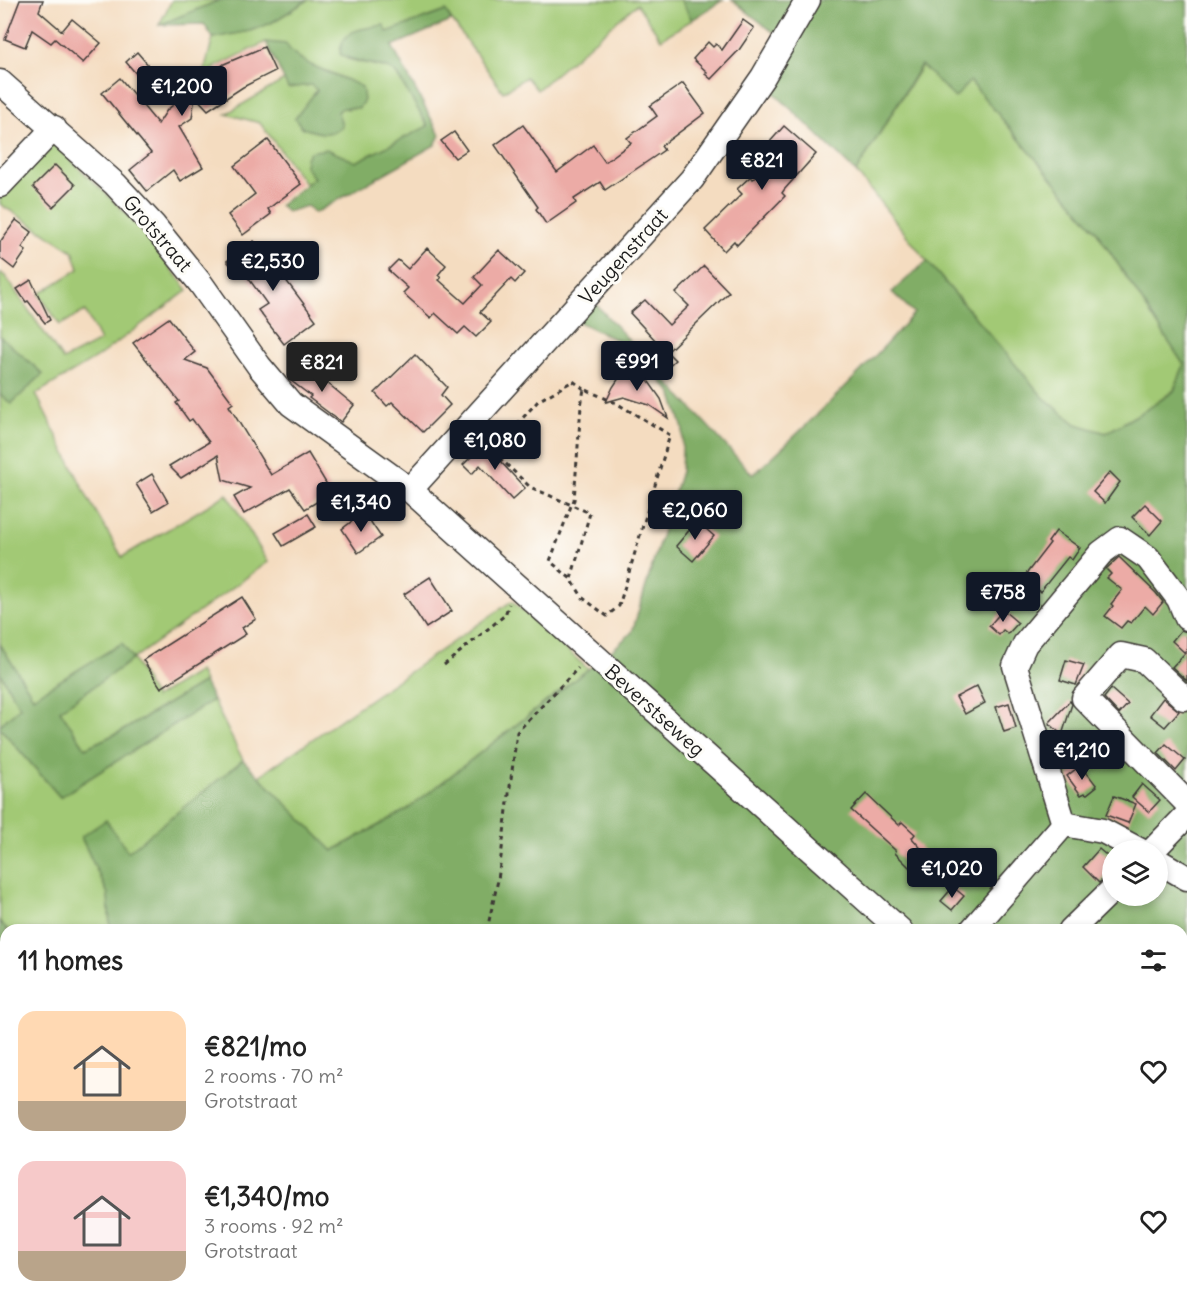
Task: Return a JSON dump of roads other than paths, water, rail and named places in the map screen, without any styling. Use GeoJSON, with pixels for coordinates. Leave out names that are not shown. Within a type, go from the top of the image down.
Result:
{"type":"FeatureCollection","features":[{"type":"Feature","properties":{"kind":"street","name":"Veugenstraat"},"geometry":{"type":"LineString","coordinates":[[410,490],[692,179],[763,77],[807,0]]}},
{"type":"Feature","properties":{"kind":"street","name":"Grotstraat"},"geometry":{"type":"LineString","coordinates":[[0,82],[115,184],[154,226],[201,284],[259,366],[291,404],[410,490]]}},
{"type":"Feature","properties":{"kind":"street"},"geometry":{"type":"LineString","coordinates":[[0,185],[54,128]]}},
{"type":"Feature","properties":{"kind":"street","name":"Beverstseweg"},"geometry":{"type":"LineString","coordinates":[[410,490],[893,924]]}},
{"type":"Feature","properties":{"kind":"street"},"geometry":{"type":"LineString","coordinates":[[1064,824],[1016,666],[1025,644],[1101,553],[1120,539],[1148,558],[1179,599],[1187,618]]}},
{"type":"Feature","properties":{"kind":"street"},"geometry":{"type":"LineString","coordinates":[[1184,698],[1144,660],[1121,656],[1084,698],[1187,803]]}},
{"type":"Feature","properties":{"kind":"street"},"geometry":{"type":"LineString","coordinates":[[1163,840],[1187,815]]}},
{"type":"Feature","properties":{"kind":"street"},"geometry":{"type":"LineString","coordinates":[[1064,824],[1103,831],[1120,840]]}},
{"type":"Feature","properties":{"kind":"street"},"geometry":{"type":"LineString","coordinates":[[977,924],[1064,824]]}},
{"type":"Feature","properties":{"kind":"street"},"geometry":{"type":"LineString","coordinates":[[1168,867],[1187,878]]}},
{"type":"Feature","properties":{"kind":"street"},"geometry":{"type":"LineString","coordinates":[[1077,924],[1102,900]]}}]}
